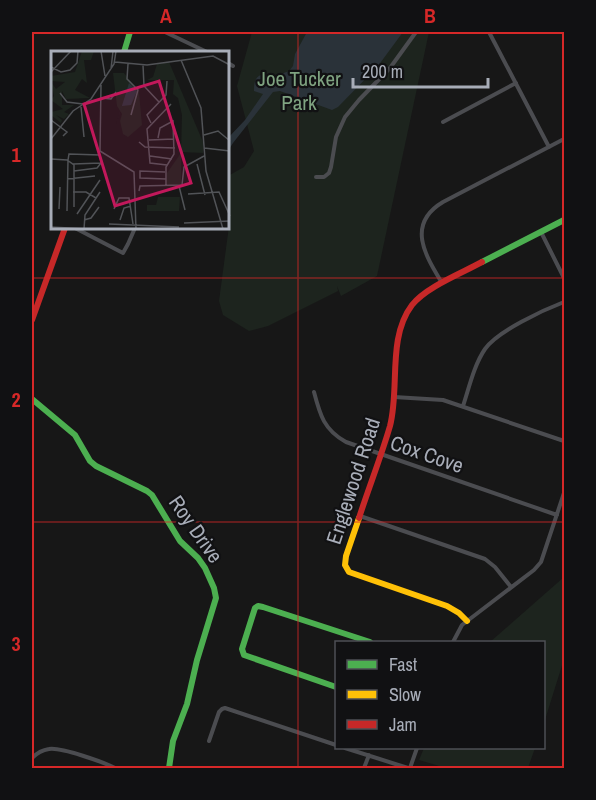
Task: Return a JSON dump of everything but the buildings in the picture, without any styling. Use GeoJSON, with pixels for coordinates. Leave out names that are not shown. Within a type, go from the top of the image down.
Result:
{"type":"FeatureCollection","features":[{"type":"Feature","properties":{"kind":"street"},"geometry":{"type":"LineString","coordinates":[[124,51],[130,32]]}},
{"type":"Feature","properties":{"kind":"street"},"geometry":{"type":"LineString","coordinates":[[165,32],[205,51]]}},
{"type":"Feature","properties":{"kind":"street"},"geometry":{"type":"LineString","coordinates":[[316,177],[324,177],[329,173],[336,137],[345,117],[390,68],[416,32]]}},
{"type":"Feature","properties":{"kind":"street"},"geometry":{"type":"LineString","coordinates":[[489,32],[549,147]]}},
{"type":"Feature","properties":{"kind":"street"},"geometry":{"type":"LineString","coordinates":[[443,122],[516,83]]}},
{"type":"Feature","properties":{"kind":"street"},"geometry":{"type":"LineString","coordinates":[[442,283],[422,245],[422,229],[429,212],[443,202],[564,139]]}},
{"type":"Feature","properties":{"kind":"street","name":"Englewood Road"},"geometry":{"type":"LineString","coordinates":[[467,621],[447,606],[355,574],[347,570],[345,561],[390,425],[394,397],[395,358],[403,320],[420,297],[442,283],[564,220]]}},
{"type":"Feature","properties":{"kind":"street"},"geometry":{"type":"LineString","coordinates":[[32,320],[64,230]]}},
{"type":"Feature","properties":{"kind":"street"},"geometry":{"type":"LineString","coordinates":[[79,230],[123,253],[134,230]]}},
{"type":"Feature","properties":{"kind":"street"},"geometry":{"type":"LineString","coordinates":[[541,232],[564,278]]}},
{"type":"Feature","properties":{"kind":"street"},"geometry":{"type":"LineString","coordinates":[[463,406],[479,360],[486,348],[498,336],[564,302]]}},
{"type":"Feature","properties":{"kind":"street","name":"Cox Cove"},"geometry":{"type":"LineString","coordinates":[[314,392],[322,418],[334,434],[346,442],[557,515]]}},
{"type":"Feature","properties":{"kind":"street"},"geometry":{"type":"LineString","coordinates":[[394,397],[434,398],[564,441]]}},
{"type":"Feature","properties":{"kind":"street","name":"Roy Drive"},"geometry":{"type":"LineString","coordinates":[[32,399],[75,435],[90,461],[96,466],[150,493],[180,541],[205,568],[214,588],[215,601],[187,704],[172,741],[169,768]]}},
{"type":"Feature","properties":{"kind":"street"},"geometry":{"type":"LineString","coordinates":[[453,641],[459,628],[534,570],[541,562],[564,493]]}},
{"type":"Feature","properties":{"kind":"street"},"geometry":{"type":"LineString","coordinates":[[360,516],[485,560],[495,567],[511,587]]}},
{"type":"Feature","properties":{"kind":"street"},"geometry":{"type":"LineString","coordinates":[[335,687],[244,655],[242,649],[255,608],[263,607],[367,641]]}},
{"type":"Feature","properties":{"kind":"street"},"geometry":{"type":"LineString","coordinates":[[209,741],[219,712],[225,708],[335,745]]}},
{"type":"Feature","properties":{"kind":"street"},"geometry":{"type":"LineString","coordinates":[[32,758],[41,751],[57,749],[115,768]]}},
{"type":"Feature","properties":{"kind":"street"},"geometry":{"type":"LineString","coordinates":[[351,749],[409,768],[416,749]]}},
{"type":"Feature","properties":{"kind":"street"},"geometry":{"type":"LineString","coordinates":[[364,768],[369,755]]}},
{"type":"Feature","properties":{"kind":"green space","name":"Joe Tucker Park"},"geometry":{"type":"Polygon","coordinates":[[[252,32],[429,32],[377,276],[341,296],[337,286],[338,291],[268,326],[249,331],[223,315],[219,301],[230,230],[230,175],[244,167],[254,151],[237,86],[252,32]]]}},
{"type":"Feature","properties":{"kind":"green space"},"geometry":{"type":"Polygon","coordinates":[[[564,577],[564,659],[545,720],[545,641],[491,641],[564,577]]]}},
{"type":"Feature","properties":{"kind":"green space"},"geometry":{"type":"Polygon","coordinates":[[[424,749],[535,749],[528,768],[446,768],[419,760],[424,749]]]}},
{"type":"Feature","properties":{"kind":"shaded area"},"geometry":{"type":"Polygon","coordinates":[[[307,32],[403,32],[378,66],[338,107],[332,110],[280,91],[273,92],[230,148],[230,136],[245,120],[263,94],[254,91],[256,79],[265,74],[266,82],[273,82],[271,79],[273,77],[289,71],[293,66],[295,54],[307,32]]]}},
{"type":"Feature","properties":{"kind":"traffic: fast"},"geometry":{"type":"LineString","coordinates":[[124,51],[130,32]]}},
{"type":"Feature","properties":{"kind":"traffic: fast"},"geometry":{"type":"LineString","coordinates":[[482,262],[564,220]]}},
{"type":"Feature","properties":{"kind":"traffic: fast"},"geometry":{"type":"LineString","coordinates":[[32,399],[75,435],[90,461],[96,466],[152,495],[180,541],[205,568],[214,588],[216,598],[197,660],[187,704],[173,741],[169,768]]}},
{"type":"Feature","properties":{"kind":"traffic: fast"},"geometry":{"type":"LineString","coordinates":[[335,687],[244,655],[242,649],[255,608],[263,607],[367,641]]}},
{"type":"Feature","properties":{"kind":"traffic: slow"},"geometry":{"type":"LineString","coordinates":[[359,518],[346,556],[345,565],[349,572],[447,606],[467,621]]}},
{"type":"Feature","properties":{"kind":"traffic: jam"},"geometry":{"type":"LineString","coordinates":[[32,320],[64,230]]}},
{"type":"Feature","properties":{"kind":"traffic: jam"},"geometry":{"type":"LineString","coordinates":[[359,518],[390,426],[399,332],[404,318],[412,305],[426,292],[482,262]]}}]}
